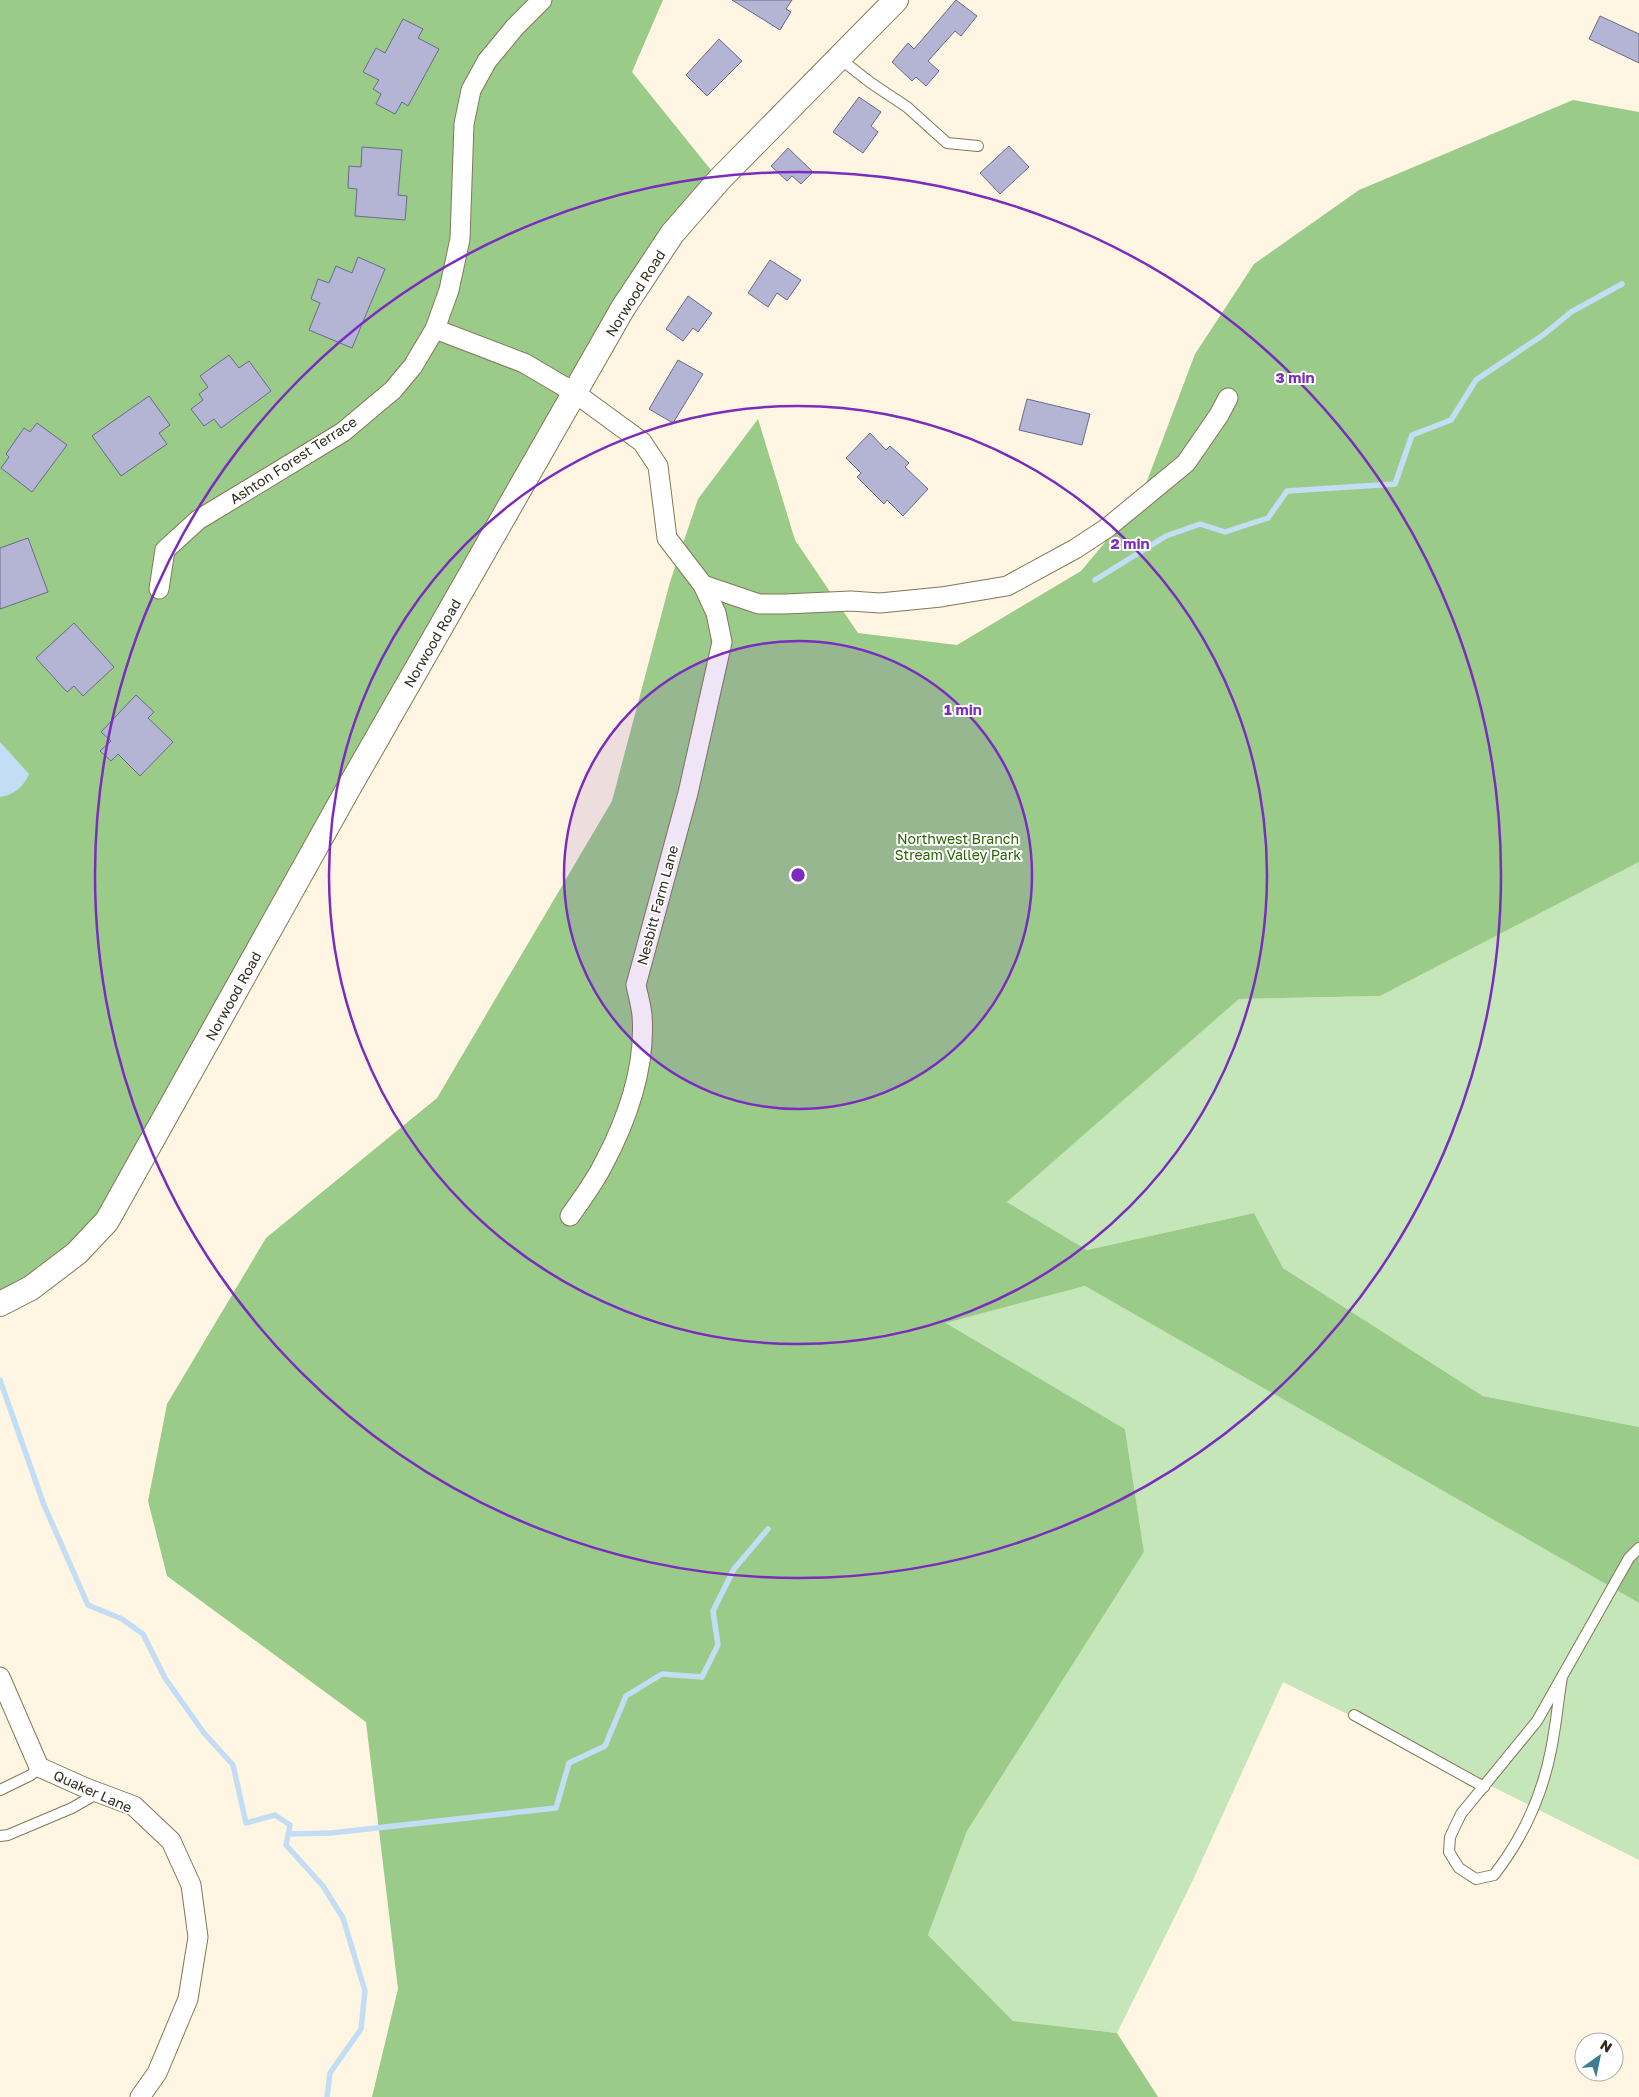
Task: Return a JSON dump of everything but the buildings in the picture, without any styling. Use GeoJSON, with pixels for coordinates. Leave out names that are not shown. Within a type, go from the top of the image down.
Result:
{"type":"FeatureCollection","features":[{"type":"Feature","properties":{"kind":"street","name":"Ashton Forest Terrace"},"geometry":{"type":"LineString","coordinates":[[159,589],[165,550],[198,520],[343,432],[393,390],[413,366],[435,329],[448,290],[460,239],[464,124],[471,90],[488,61],[515,27],[542,0]]}},
{"type":"Feature","properties":{"kind":"street","name":"Norwood Road"},"geometry":{"type":"LineString","coordinates":[[0,1304],[31,1288],[77,1253],[107,1221],[347,791],[624,308],[672,234],[719,180],[896,0]]}},
{"type":"Feature","properties":{"kind":"street"},"geometry":{"type":"LineString","coordinates":[[435,329],[524,363],[575,394]]}},
{"type":"Feature","properties":{"kind":"street","name":"Nesbitt Farm Lane"},"geometry":{"type":"LineString","coordinates":[[570,1216],[603,1166],[630,1105],[638,1074],[642,1015],[636,985],[688,793],[722,642],[716,613],[703,585],[667,538],[658,466],[642,442],[575,394]]}},
{"type":"Feature","properties":{"kind":"street"},"geometry":{"type":"LineString","coordinates":[[703,585],[759,604],[880,603],[941,597],[1007,586],[1107,528],[1186,463],[1202,442],[1228,398]]}},
{"type":"Feature","properties":{"kind":"street","name":"Quaker Lane"},"geometry":{"type":"LineString","coordinates":[[0,1677],[39,1767],[98,1793],[134,1806],[171,1841],[191,1886],[198,1937],[188,1999],[157,2072],[140,2097]]}},
{"type":"Feature","properties":{"kind":"lane"},"geometry":{"type":"LineString","coordinates":[[839,58],[870,83],[907,107],[947,143],[978,146]]}},
{"type":"Feature","properties":{"kind":"lane"},"geometry":{"type":"LineString","coordinates":[[1562,1677],[1551,1750],[1536,1802],[1512,1852],[1494,1875],[1476,1879],[1460,1868],[1449,1852],[1450,1837],[1461,1814],[1537,1720],[1629,1558],[1639,1548]]}},
{"type":"Feature","properties":{"kind":"lane"},"geometry":{"type":"LineString","coordinates":[[1354,1715],[1484,1787]]}},
{"type":"Feature","properties":{"kind":"lane"},"geometry":{"type":"LineString","coordinates":[[0,1790],[30,1775],[39,1767]]}},
{"type":"Feature","properties":{"kind":"lane"},"geometry":{"type":"LineString","coordinates":[[0,1836],[8,1835],[72,1808],[98,1793]]}},
{"type":"Feature","properties":{"kind":"green space"},"geometry":{"type":"Polygon","coordinates":[[[0,0],[663,0],[632,72],[719,180],[672,234],[107,1221],[0,1304],[0,0]]]}},
{"type":"Feature","properties":{"kind":"green space","name":"Northwest Branch Stream Valley Park"},"geometry":{"type":"Polygon","coordinates":[[[1573,100],[1639,112],[1639,862],[1380,996],[1239,999],[1007,1202],[1087,1250],[1254,1213],[1283,1268],[1483,1396],[1639,1427],[1639,1603],[1085,1286],[946,1323],[1125,1429],[1144,1552],[967,1831],[928,1935],[1013,2021],[1117,2033],[1158,2097],[372,2097],[398,1989],[366,1722],[167,1576],[148,1501],[167,1404],[266,1238],[437,1098],[612,801],[670,582],[698,499],[758,419],[795,540],[858,633],[957,645],[1081,571],[1139,502],[1195,354],[1254,264],[1359,190],[1573,100]]]}},
{"type":"Feature","properties":{"kind":"green space"},"geometry":{"type":"Polygon","coordinates":[[[1639,862],[1639,1427],[1483,1396],[1283,1268],[1254,1213],[1087,1250],[1007,1202],[1239,999],[1380,996],[1639,862]]]}},
{"type":"Feature","properties":{"kind":"green space"},"geometry":{"type":"Polygon","coordinates":[[[1085,1286],[1639,1603],[1639,1860],[1283,1682],[1193,1880],[1117,2033],[1013,2021],[928,1935],[967,1831],[1144,1552],[1125,1429],[946,1323],[1085,1286]]]}},
{"type":"Feature","properties":{"kind":"water"},"geometry":{"type":"Polygon","coordinates":[[[0,742],[29,774],[18,790],[0,797],[0,742]]]}},
{"type":"Feature","properties":{"kind":"waterway"},"geometry":{"type":"LineString","coordinates":[[1095,580],[1166,536],[1200,524],[1225,532],[1268,518],[1287,491],[1395,484],[1412,435],[1451,420],[1476,380],[1543,335],[1571,312],[1622,284]]}},
{"type":"Feature","properties":{"kind":"waterway"},"geometry":{"type":"LineString","coordinates":[[0,1380],[44,1505],[88,1605],[122,1619],[143,1634],[165,1678],[204,1733],[233,1765],[246,1823],[275,1815],[290,1825],[286,1845],[323,1886],[343,1918],[365,1991],[361,2029],[330,2073],[327,2097]]}},
{"type":"Feature","properties":{"kind":"waterway"},"geometry":{"type":"LineString","coordinates":[[288,1834],[331,1833],[556,1808],[569,1763],[605,1746],[626,1696],[662,1674],[702,1677],[718,1645],[713,1611],[734,1569],[768,1529]]}}]}
